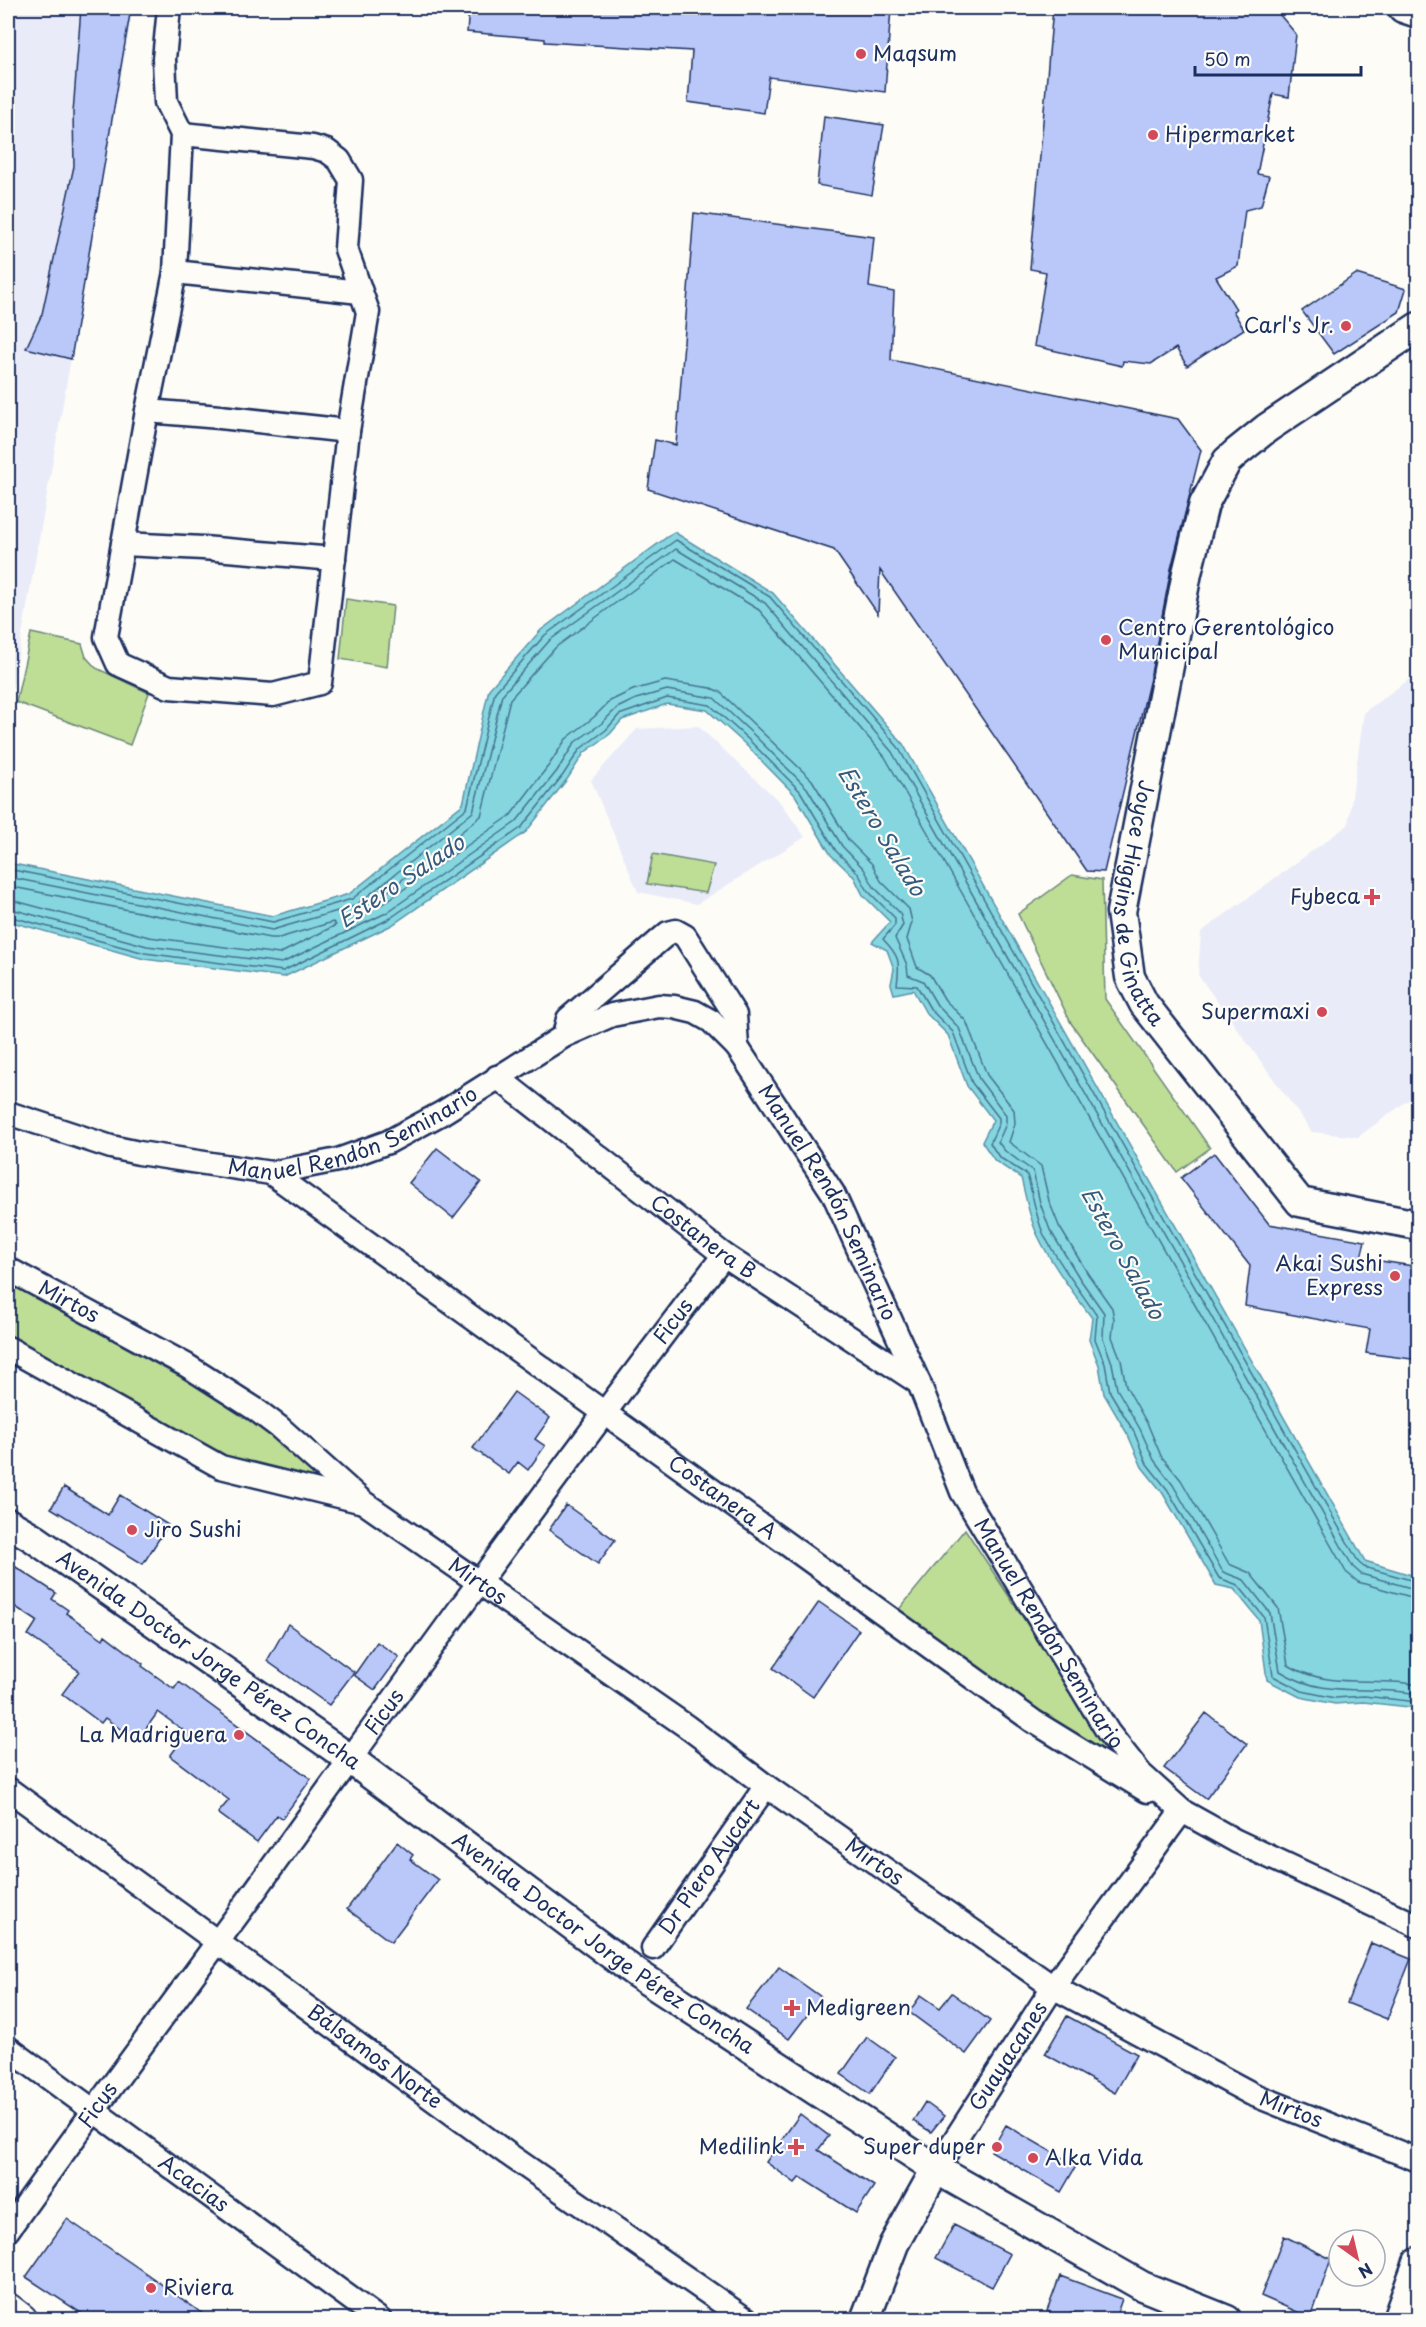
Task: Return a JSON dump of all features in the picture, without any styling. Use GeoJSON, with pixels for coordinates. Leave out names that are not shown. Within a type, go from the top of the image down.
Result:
{"type":"FeatureCollection","features":[{"type":"Feature","properties":{"kind":"main road"},"geometry":{"type":"LineString","coordinates":[[8,2310],[21,2319]]}},
{"type":"Feature","properties":{"kind":"street"},"geometry":{"type":"LineString","coordinates":[[169,8],[164,59],[166,102],[182,134],[175,272],[106,638],[118,664],[170,687],[273,695],[320,683],[348,431],[368,312],[346,249],[351,180],[339,160],[327,151],[313,147],[182,134]]}},
{"type":"Feature","properties":{"kind":"street"},"geometry":{"type":"LineString","coordinates":[[1403,8],[1419,13]]}},
{"type":"Feature","properties":{"kind":"street"},"geometry":{"type":"LineString","coordinates":[[175,272],[360,291]]}},
{"type":"Feature","properties":{"kind":"street","name":"Joyce Higgins de Ginatta"},"geometry":{"type":"LineString","coordinates":[[1419,327],[1277,422],[1237,452],[1227,461],[1204,504],[1187,573],[1120,912],[1130,977],[1144,1004],[1300,1202],[1419,1225]]}},
{"type":"Feature","properties":{"kind":"street"},"geometry":{"type":"LineString","coordinates":[[147,411],[348,431]]}},
{"type":"Feature","properties":{"kind":"street"},"geometry":{"type":"LineString","coordinates":[[123,544],[334,560]]}},
{"type":"Feature","properties":{"kind":"street"},"geometry":{"type":"LineString","coordinates":[[564,1036],[568,1019],[668,933],[676,931],[685,936],[735,1015],[737,1047]]}},
{"type":"Feature","properties":{"kind":"street","name":"Manuel Rendón Seminario"},"geometry":{"type":"LineString","coordinates":[[8,1113],[111,1147],[271,1173],[338,1160],[388,1142],[422,1124],[564,1036],[612,1015],[659,1006],[674,1007],[703,1016],[718,1026],[737,1047],[833,1192],[919,1383],[962,1492],[1098,1717],[1127,1758],[1182,1811],[1236,1841],[1419,1926]]}},
{"type":"Feature","properties":{"kind":"street","name":"Costanera B"},"geometry":{"type":"LineString","coordinates":[[497,1077],[724,1255],[919,1383]]}},
{"type":"Feature","properties":{"kind":"street","name":"Costanera A"},"geometry":{"type":"LineString","coordinates":[[271,1173],[1033,1721],[1182,1811]]}},
{"type":"Feature","properties":{"kind":"street","name":"Ficus"},"geometry":{"type":"LineString","coordinates":[[8,2230],[92,2110],[218,1941],[478,1582],[724,1255]]}},
{"type":"Feature","properties":{"kind":"street","name":"Mirtos"},"geometry":{"type":"LineString","coordinates":[[8,1269],[186,1365],[255,1409],[279,1427],[363,1502],[686,1726],[766,1786],[1053,1987],[1252,2094],[1419,2160]]}},
{"type":"Feature","properties":{"kind":"street","name":"Mirtos"},"geometry":{"type":"LineString","coordinates":[[8,1348],[221,1467],[363,1502]]}},
{"type":"Feature","properties":{"kind":"street","name":"Avenida Doctor Jorge Pérez Concha"},"geometry":{"type":"LineString","coordinates":[[8,1523],[32,1537],[350,1759],[636,1973],[936,2169],[1142,2286],[1227,2319]]}},
{"type":"Feature","properties":{"kind":"street","name":"Dr Piero Aycart"},"geometry":{"type":"LineString","coordinates":[[653,1948],[766,1786]]}},
{"type":"Feature","properties":{"kind":"street","name":"Bálsamos Norte"},"geometry":{"type":"LineString","coordinates":[[8,1789],[508,2154],[747,2319]]}},
{"type":"Feature","properties":{"kind":"street","name":"Guayacanes"},"geometry":{"type":"LineString","coordinates":[[865,2319],[894,2244],[936,2169],[1053,1987],[1182,1811]]}},
{"type":"Feature","properties":{"kind":"street","name":"Acacias"},"geometry":{"type":"LineString","coordinates":[[8,2048],[380,2319]]}},
{"type":"Feature","properties":{"kind":"street"},"geometry":{"type":"LineString","coordinates":[[1397,2319],[1419,2262]]}},
{"type":"Feature","properties":{"kind":"shaded area"},"geometry":{"type":"Polygon","coordinates":[[[8,8],[133,8],[10,703],[8,702],[8,8]]]}},
{"type":"Feature","properties":{"kind":"shaded area"},"geometry":{"type":"Polygon","coordinates":[[[1418,673],[1418,1093],[1358,1137],[1312,1132],[1198,975],[1201,932],[1348,825],[1364,712],[1418,673]]]}},
{"type":"Feature","properties":{"kind":"shaded area"},"geometry":{"type":"Polygon","coordinates":[[[698,726],[780,802],[805,837],[697,904],[638,892],[591,780],[637,729],[698,726]]]}},
{"type":"Feature","properties":{"kind":"green space"},"geometry":{"type":"Polygon","coordinates":[[[346,599],[393,606],[387,667],[340,659],[346,599]]]}},
{"type":"Feature","properties":{"kind":"green space"},"geometry":{"type":"Polygon","coordinates":[[[31,633],[82,644],[86,657],[96,668],[149,693],[130,745],[16,702],[31,633]]]}},
{"type":"Feature","properties":{"kind":"green space"},"geometry":{"type":"Polygon","coordinates":[[[653,854],[714,865],[706,893],[647,884],[653,854]]]}},
{"type":"Feature","properties":{"kind":"green space"},"geometry":{"type":"Polygon","coordinates":[[[1072,875],[1102,880],[1105,999],[1210,1148],[1177,1172],[1071,1023],[1018,914],[1072,875]]]}},
{"type":"Feature","properties":{"kind":"green space"},"geometry":{"type":"Polygon","coordinates":[[[8,1283],[241,1410],[363,1502],[221,1466],[8,1355],[8,1283]]]}},
{"type":"Feature","properties":{"kind":"green space"},"geometry":{"type":"Polygon","coordinates":[[[965,1529],[1127,1777],[896,1613],[965,1529]]]}},
{"type":"Feature","properties":{"kind":"water","name":"Estero Salado"},"geometry":{"type":"Polygon","coordinates":[[[674,532],[773,593],[903,744],[1365,1561],[1418,1577],[1418,1708],[1363,1702],[1335,1704],[1300,1697],[1267,1680],[1259,1620],[1234,1589],[1216,1585],[1162,1492],[1142,1467],[1128,1435],[1104,1394],[1099,1365],[1089,1340],[1092,1318],[1056,1268],[1038,1236],[1021,1178],[995,1161],[982,1142],[993,1120],[967,1086],[948,1035],[926,1013],[913,990],[894,994],[891,984],[894,969],[887,950],[872,942],[890,922],[863,895],[854,877],[831,855],[795,795],[745,744],[707,710],[667,704],[622,720],[610,734],[584,753],[568,778],[526,832],[392,925],[284,977],[144,959],[8,921],[8,863],[273,916],[349,894],[463,804],[489,689],[541,630],[674,532]]]}},
{"type":"Feature","properties":{"kind":"building"},"geometry":{"type":"Polygon","coordinates":[[[81,8],[131,8],[71,359],[26,348],[42,314],[74,166],[73,113],[81,8]]]}},
{"type":"Feature","properties":{"kind":"building"},"geometry":{"type":"Polygon","coordinates":[[[469,8],[891,8],[885,92],[769,77],[764,113],[688,102],[692,51],[545,42],[545,39],[467,32],[469,8]]]}},
{"type":"Feature","properties":{"kind":"building","name":"Hipermarket"},"geometry":{"type":"Polygon","coordinates":[[[1053,8],[1274,8],[1296,34],[1289,97],[1273,94],[1257,174],[1269,176],[1261,206],[1245,210],[1238,266],[1216,277],[1236,309],[1233,311],[1244,329],[1187,366],[1176,348],[1151,364],[1123,361],[1122,366],[1034,346],[1046,272],[1030,269],[1053,8]]]}},
{"type":"Feature","properties":{"kind":"building"},"geometry":{"type":"Polygon","coordinates":[[[824,116],[884,125],[872,195],[817,185],[824,116]]]}},
{"type":"Feature","properties":{"kind":"building"},"geometry":{"type":"Polygon","coordinates":[[[694,213],[874,237],[869,287],[894,292],[891,360],[1178,419],[1201,450],[1171,569],[1151,674],[1104,872],[1087,871],[880,570],[878,614],[834,550],[648,489],[655,440],[676,445],[694,213]]]}},
{"type":"Feature","properties":{"kind":"building","name":"Carl's Jr."},"geometry":{"type":"Polygon","coordinates":[[[1356,274],[1406,289],[1399,312],[1334,354],[1302,311],[1356,274]]]}},
{"type":"Feature","properties":{"kind":"building"},"geometry":{"type":"Polygon","coordinates":[[[437,1148],[481,1182],[453,1218],[409,1183],[437,1148]]]}},
{"type":"Feature","properties":{"kind":"building"},"geometry":{"type":"Polygon","coordinates":[[[1214,1153],[1269,1224],[1365,1241],[1361,1258],[1419,1267],[1419,1360],[1366,1353],[1370,1329],[1245,1306],[1250,1266],[1181,1178],[1214,1153]]]}},
{"type":"Feature","properties":{"kind":"building"},"geometry":{"type":"Polygon","coordinates":[[[514,1392],[550,1418],[535,1439],[545,1446],[528,1470],[518,1462],[509,1474],[473,1448],[514,1392]]]}},
{"type":"Feature","properties":{"kind":"building","name":"Jiro Sushi"},"geometry":{"type":"Polygon","coordinates":[[[64,1487],[108,1515],[120,1495],[168,1525],[143,1564],[51,1508],[64,1487]]]}},
{"type":"Feature","properties":{"kind":"building"},"geometry":{"type":"Polygon","coordinates":[[[566,1505],[615,1540],[598,1564],[549,1530],[566,1505]]]}},
{"type":"Feature","properties":{"kind":"building"},"geometry":{"type":"Polygon","coordinates":[[[8,1562],[56,1593],[52,1599],[68,1610],[66,1613],[103,1639],[105,1635],[174,1689],[179,1682],[311,1779],[282,1819],[277,1815],[257,1842],[218,1813],[229,1800],[170,1756],[187,1733],[158,1712],[137,1741],[105,1718],[101,1723],[62,1694],[79,1671],[28,1635],[37,1621],[8,1602],[8,1562]]]}},
{"type":"Feature","properties":{"kind":"building"},"geometry":{"type":"Polygon","coordinates":[[[819,1602],[859,1630],[813,1697],[773,1668],[819,1602]]]}},
{"type":"Feature","properties":{"kind":"building"},"geometry":{"type":"Polygon","coordinates":[[[288,1624],[354,1672],[329,1705],[267,1661],[288,1624]]]}},
{"type":"Feature","properties":{"kind":"building"},"geometry":{"type":"Polygon","coordinates":[[[377,1642],[399,1657],[375,1690],[354,1675],[377,1642]]]}},
{"type":"Feature","properties":{"kind":"building"},"geometry":{"type":"Polygon","coordinates":[[[1206,1713],[1247,1744],[1206,1799],[1164,1768],[1206,1713]]]}},
{"type":"Feature","properties":{"kind":"building"},"geometry":{"type":"Polygon","coordinates":[[[397,1842],[413,1855],[410,1859],[438,1880],[391,1942],[347,1909],[397,1842]]]}},
{"type":"Feature","properties":{"kind":"building"},"geometry":{"type":"Polygon","coordinates":[[[1371,1943],[1411,1959],[1387,2019],[1347,2003],[1371,1943]]]}},
{"type":"Feature","properties":{"kind":"building"},"geometry":{"type":"Polygon","coordinates":[[[779,1967],[821,1997],[789,2039],[746,2009],[779,1967]]]}},
{"type":"Feature","properties":{"kind":"building"},"geometry":{"type":"Polygon","coordinates":[[[952,1993],[990,2021],[966,2054],[909,2012],[921,1995],[940,2008],[952,1993]]]}},
{"type":"Feature","properties":{"kind":"building"},"geometry":{"type":"Polygon","coordinates":[[[1067,2016],[1137,2054],[1115,2093],[1045,2054],[1067,2016]]]}},
{"type":"Feature","properties":{"kind":"building"},"geometry":{"type":"Polygon","coordinates":[[[867,2037],[895,2057],[870,2094],[841,2074],[867,2037]]]}},
{"type":"Feature","properties":{"kind":"building"},"geometry":{"type":"Polygon","coordinates":[[[925,2102],[944,2116],[931,2132],[913,2121],[925,2102]]]}},
{"type":"Feature","properties":{"kind":"building"},"geometry":{"type":"Polygon","coordinates":[[[800,2114],[829,2136],[818,2150],[874,2186],[856,2213],[800,2177],[795,2183],[766,2162],[800,2114]]]}},
{"type":"Feature","properties":{"kind":"building","name":"Alka Vida"},"geometry":{"type":"Polygon","coordinates":[[[1006,2125],[1076,2166],[1061,2192],[991,2151],[1006,2125]]]}},
{"type":"Feature","properties":{"kind":"building"},"geometry":{"type":"Polygon","coordinates":[[[67,2219],[210,2319],[90,2319],[26,2277],[67,2219]]]}},
{"type":"Feature","properties":{"kind":"building"},"geometry":{"type":"Polygon","coordinates":[[[954,2225],[1010,2254],[992,2287],[936,2258],[954,2225]]]}},
{"type":"Feature","properties":{"kind":"building"},"geometry":{"type":"Polygon","coordinates":[[[1284,2236],[1327,2257],[1327,2271],[1311,2318],[1261,2296],[1284,2236]]]}},
{"type":"Feature","properties":{"kind":"building"},"geometry":{"type":"Polygon","coordinates":[[[1060,2276],[1122,2299],[1115,2319],[1092,2319],[1071,2312],[1068,2319],[1047,2311],[1060,2276]]]}},
{"type":"Feature","properties":{"kind":"place","name":"Maqsum"},"geometry":{"type":"Point","coordinates":[861,54]}},
{"type":"Feature","properties":{"kind":"place","name":"Hipermarket"},"geometry":{"type":"Point","coordinates":[1153,135]}},
{"type":"Feature","properties":{"kind":"place","name":"Carl's Jr."},"geometry":{"type":"Point","coordinates":[1346,326]}},
{"type":"Feature","properties":{"kind":"place","name":"Centro Gerentológico Municipal"},"geometry":{"type":"Point","coordinates":[1106,640]}},
{"type":"Feature","properties":{"kind":"place","name":"Fybeca"},"geometry":{"type":"Point","coordinates":[1372,897]}},
{"type":"Feature","properties":{"kind":"place","name":"Supermaxi"},"geometry":{"type":"Point","coordinates":[1322,1012]}},
{"type":"Feature","properties":{"kind":"place","name":"Akai Sushi Express"},"geometry":{"type":"Point","coordinates":[1395,1276]}},
{"type":"Feature","properties":{"kind":"place","name":"Jiro Sushi"},"geometry":{"type":"Point","coordinates":[132,1530]}},
{"type":"Feature","properties":{"kind":"place","name":"La Madriguera"},"geometry":{"type":"Point","coordinates":[239,1735]}},
{"type":"Feature","properties":{"kind":"place","name":"Medigreen"},"geometry":{"type":"Point","coordinates":[792,2008]}},
{"type":"Feature","properties":{"kind":"place","name":"Medilink"},"geometry":{"type":"Point","coordinates":[796,2147]}},
{"type":"Feature","properties":{"kind":"place","name":"Super duper"},"geometry":{"type":"Point","coordinates":[997,2147]}},
{"type":"Feature","properties":{"kind":"place","name":"Alka Vida"},"geometry":{"type":"Point","coordinates":[1033,2158]}},
{"type":"Feature","properties":{"kind":"place","name":"Riviera"},"geometry":{"type":"Point","coordinates":[151,2288]}}]}
